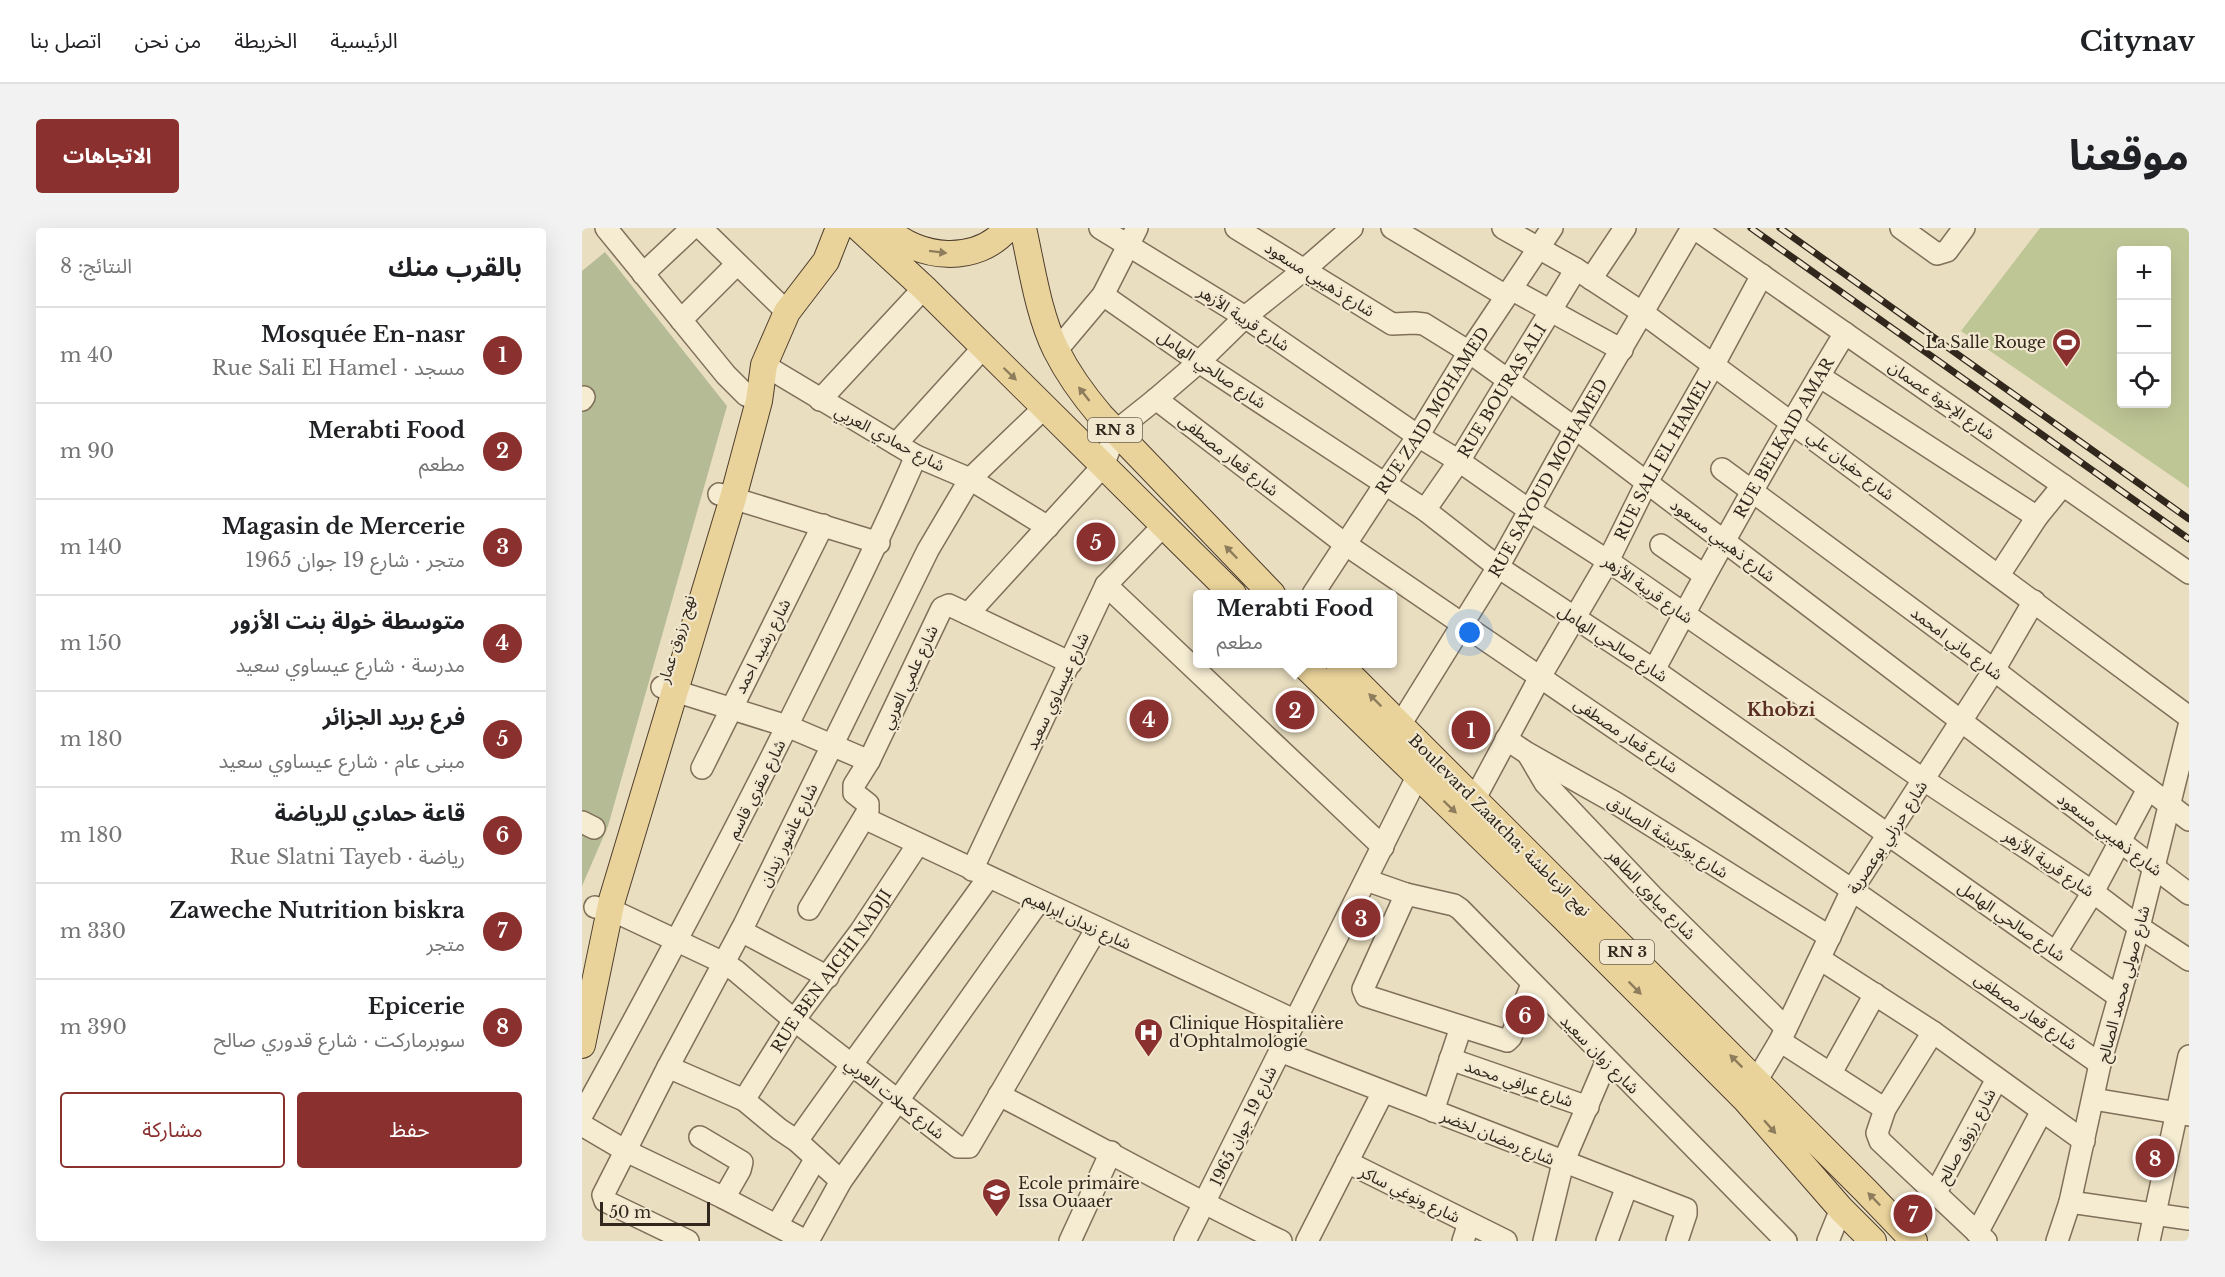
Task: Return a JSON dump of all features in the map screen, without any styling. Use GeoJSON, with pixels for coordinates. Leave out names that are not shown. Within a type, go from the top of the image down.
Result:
{"type":"FeatureCollection","features":[{"type":"Feature","properties":{"kind":"main road"},"geometry":{"type":"LineString","coordinates":[[826,261],[839,228]]}},
{"type":"Feature","properties":{"kind":"main road"},"geometry":{"type":"LineString","coordinates":[[826,261],[853,244],[881,233],[919,249],[941,254],[964,253],[986,245],[1008,228]]}},
{"type":"Feature","properties":{"kind":"main road","name":"RN 3"},"geometry":{"type":"LineString","coordinates":[[1023,228],[1048,330],[1056,351],[1080,391],[1268,590]]}},
{"type":"Feature","properties":{"kind":"main road"},"geometry":{"type":"LineString","coordinates":[[881,233],[924,288]]}},
{"type":"Feature","properties":{"kind":"main road","name":"نهج رزوق عمار"},"geometry":{"type":"LineString","coordinates":[[602,909],[763,369],[787,312],[826,261]]}},
{"type":"Feature","properties":{"kind":"main road","name":"RN 3"},"geometry":{"type":"LineString","coordinates":[[924,288],[1229,590]]}},
{"type":"Feature","properties":{"kind":"main road","name":"Boulevard Zaatcha; نهج الزعاطشة"},"geometry":{"type":"LineString","coordinates":[[1309,668],[1426,766],[1474,800],[1752,1090],[1841,1209],[1873,1241]]}},
{"type":"Feature","properties":{"kind":"main road","name":"Boulevard Zaatcha; نهج الزعاطشة"},"geometry":{"type":"LineString","coordinates":[[1344,668],[1400,725],[1426,766],[1752,1090],[1914,1241]]}},
{"type":"Feature","properties":{"kind":"main road"},"geometry":{"type":"LineString","coordinates":[[582,967],[602,909]]}},
{"type":"Feature","properties":{"kind":"main road"},"geometry":{"type":"LineString","coordinates":[[582,1045],[602,909]]}},
{"type":"Feature","properties":{"kind":"street"},"geometry":{"type":"LineString","coordinates":[[606,228],[726,375],[753,398]]}},
{"type":"Feature","properties":{"kind":"street"},"geometry":{"type":"LineString","coordinates":[[643,274],[692,228]]}},
{"type":"Feature","properties":{"kind":"street"},"geometry":{"type":"LineString","coordinates":[[700,228],[787,312]]}},
{"type":"Feature","properties":{"kind":"street","name":"شارع قريبة الأزهر"},"geometry":{"type":"LineString","coordinates":[[1100,228],[1132,236],[1418,436],[1608,561],[2189,960]]}},
{"type":"Feature","properties":{"kind":"street","name":"شارع ذهيبي مسعود"},"geometry":{"type":"LineString","coordinates":[[1236,228],[1392,324],[1424,324],[1508,379],[2189,894]]}},
{"type":"Feature","properties":{"kind":"street"},"geometry":{"type":"LineString","coordinates":[[1071,663],[968,614],[1103,466],[1116,431],[1199,362],[1245,317],[1305,270],[1352,228]]}},
{"type":"Feature","properties":{"kind":"street"},"geometry":{"type":"LineString","coordinates":[[1392,228],[1508,293],[1551,310],[1622,351]]}},
{"type":"Feature","properties":{"kind":"street","name":"شارع حفيان علي"},"geometry":{"type":"LineString","coordinates":[[1503,228],[1540,247],[1643,313],[2189,717]]}},
{"type":"Feature","properties":{"kind":"street","name":"RUE ZAID MOHAMED"},"geometry":{"type":"LineString","coordinates":[[1316,590],[1418,436],[1468,352],[1552,228]]}},
{"type":"Feature","properties":{"kind":"street","name":"RUE BOURAS ALI"},"geometry":{"type":"LineString","coordinates":[[1425,510],[1459,461],[1551,310],[1624,228]]}},
{"type":"Feature","properties":{"kind":"street","name":"شارع الإخوة عصمان"},"geometry":{"type":"LineString","coordinates":[[1693,228],[2189,573]]}},
{"type":"Feature","properties":{"kind":"street","name":"RUE SAYOUD MOHAMED"},"geometry":{"type":"LineString","coordinates":[[1400,725],[1498,567],[1575,428],[1693,228]]}},
{"type":"Feature","properties":{"kind":"street"},"geometry":{"type":"LineString","coordinates":[[1901,228],[1937,254],[1947,251],[1964,228]]}},
{"type":"Feature","properties":{"kind":"street"},"geometry":{"type":"LineString","coordinates":[[1056,351],[1103,295],[1132,236]]}},
{"type":"Feature","properties":{"kind":"street"},"geometry":{"type":"LineString","coordinates":[[681,320],[737,264]]}},
{"type":"Feature","properties":{"kind":"street","name":"RUE SALI EL HAMEL"},"geometry":{"type":"LineString","coordinates":[[1474,800],[1540,677],[1608,561],[1647,482],[1762,275]]}},
{"type":"Feature","properties":{"kind":"street"},"geometry":{"type":"LineString","coordinates":[[820,400],[924,288]]}},
{"type":"Feature","properties":{"kind":"street","name":"شارع صالحي الهامل"},"geometry":{"type":"LineString","coordinates":[[1103,295],[1199,362],[1425,510],[1498,567],[1654,670],[2119,996]]}},
{"type":"Feature","properties":{"kind":"street","name":"RUE BELKAID AMAR"},"geometry":{"type":"LineString","coordinates":[[1654,670],[1704,575],[1791,421],[1845,333]]}},
{"type":"Feature","properties":{"kind":"street"},"geometry":{"type":"LineString","coordinates":[[896,444],[984,348]]}},
{"type":"Feature","properties":{"kind":"street","name":"شارع حمادي العربي"},"geometry":{"type":"LineString","coordinates":[[763,369],[916,456],[970,479],[1048,527]]}},
{"type":"Feature","properties":{"kind":"street"},"geometry":{"type":"LineString","coordinates":[[1819,376],[2037,517]]}},
{"type":"Feature","properties":{"kind":"street","name":"شارع قعار مصطفى"},"geometry":{"type":"LineString","coordinates":[[1156,399],[1345,544],[1852,890],[2100,1064]]}},
{"type":"Feature","properties":{"kind":"street","name":"شارع عاشور زيدان"},"geometry":{"type":"LineString","coordinates":[[688,1241],[605,1201],[603,1195],[741,931],[928,550],[970,479],[1045,407]]}},
{"type":"Feature","properties":{"kind":"street","name":"شارع مقري قاسم"},"geometry":{"type":"LineString","coordinates":[[582,1115],[677,942],[788,726],[879,543],[916,456]]}},
{"type":"Feature","properties":{"kind":"street","name":"شارع ماني امحمد"},"geometry":{"type":"LineString","coordinates":[[1722,470],[1994,670],[2189,820]]}},
{"type":"Feature","properties":{"kind":"street"},"geometry":{"type":"LineString","coordinates":[[1999,575],[2037,517],[2063,485]]}},
{"type":"Feature","properties":{"kind":"street"},"geometry":{"type":"LineString","coordinates":[[726,496],[879,543]]}},
{"type":"Feature","properties":{"kind":"street","name":"شارع رشيد احمد"},"geometry":{"type":"LineString","coordinates":[[702,768],[822,525]]}},
{"type":"Feature","properties":{"kind":"street","name":"شارع عيساوي سعيد"},"geometry":{"type":"LineString","coordinates":[[797,1141],[851,1064],[885,1022],[980,874],[1106,585],[1163,526]]}},
{"type":"Feature","properties":{"kind":"street"},"geometry":{"type":"LineString","coordinates":[[1661,545],[1704,575]]}},
{"type":"Feature","properties":{"kind":"street"},"geometry":{"type":"LineString","coordinates":[[1106,585],[1193,667]]}},
{"type":"Feature","properties":{"kind":"street","name":"شارع حرزلي بوعصرية"},"geometry":{"type":"LineString","coordinates":[[1752,1090],[1783,1035],[1852,890],[1994,670],[2034,601]]}},
{"type":"Feature","properties":{"kind":"street","name":"شارع علمي العربي"},"geometry":{"type":"LineString","coordinates":[[864,818],[868,812],[868,804],[854,793],[854,788],[942,608],[949,605],[968,614]]}},
{"type":"Feature","properties":{"kind":"street"},"geometry":{"type":"LineString","coordinates":[[1194,668],[1383,847]]}},
{"type":"Feature","properties":{"kind":"street"},"geometry":{"type":"LineString","coordinates":[[668,688],[788,726],[869,761]]}},
{"type":"Feature","properties":{"kind":"street","name":"شارع صولي محمد الصالح"},"geometry":{"type":"LineString","coordinates":[[2057,1241],[2070,1202],[2100,1064],[2139,927],[2189,726]]}},
{"type":"Feature","properties":{"kind":"street","name":"شارع بوكريشة الصادق"},"geometry":{"type":"LineString","coordinates":[[1506,738],[1527,753],[1614,802],[1830,937]]}},
{"type":"Feature","properties":{"kind":"street","name":"شارع مياوي الطاهر"},"geometry":{"type":"LineString","coordinates":[[1527,753],[1545,783],[1783,1035],[1831,1073],[1885,1109]]}},
{"type":"Feature","properties":{"kind":"street","name":"شارع 19 جوان 1965"},"geometry":{"type":"LineString","coordinates":[[1185,1241],[1294,1020],[1426,766]]}},
{"type":"Feature","properties":{"kind":"street"},"geometry":{"type":"LineString","coordinates":[[2056,952],[2093,892],[2148,789]]}},
{"type":"Feature","properties":{"kind":"street"},"geometry":{"type":"LineString","coordinates":[[809,909],[864,818]]}},
{"type":"Feature","properties":{"kind":"street","name":"شارع زيدان ابراهيم"},"geometry":{"type":"LineString","coordinates":[[864,818],[1294,1020]]}},
{"type":"Feature","properties":{"kind":"street","name":"RUE BEN AICHI NADJI"},"geometry":{"type":"LineString","coordinates":[[744,1100],[794,1020],[828,977],[918,844]]}},
{"type":"Feature","properties":{"kind":"street","name":"شارع زوان سعيد"},"geometry":{"type":"LineString","coordinates":[[1366,880],[1406,894],[1454,905],[1786,1241]]}},
{"type":"Feature","properties":{"kind":"street"},"geometry":{"type":"LineString","coordinates":[[1406,894],[1363,993],[1507,1041],[1532,984]]}},
{"type":"Feature","properties":{"kind":"street"},"geometry":{"type":"LineString","coordinates":[[582,1125],[626,1151],[807,1241],[841,1180],[1038,901]]}},
{"type":"Feature","properties":{"kind":"street","name":"شارع كحلات العربي"},"geometry":{"type":"LineString","coordinates":[[602,909],[620,914],[724,963],[897,1100],[958,1147],[964,1149],[969,1147],[1097,928]]}},
{"type":"Feature","properties":{"kind":"street"},"geometry":{"type":"LineString","coordinates":[[741,931],[828,977]]}},
{"type":"Feature","properties":{"kind":"street"},"geometry":{"type":"LineString","coordinates":[[1820,959],[1933,1032],[2084,1141]]}},
{"type":"Feature","properties":{"kind":"street"},"geometry":{"type":"LineString","coordinates":[[1831,1073],[1875,994]]}},
{"type":"Feature","properties":{"kind":"street"},"geometry":{"type":"LineString","coordinates":[[1433,1110],[1461,1027]]}},
{"type":"Feature","properties":{"kind":"street"},"geometry":{"type":"LineString","coordinates":[[1933,1032],[1885,1109],[1877,1133],[1880,1141],[1982,1237],[2042,1110]]}},
{"type":"Feature","properties":{"kind":"street","name":"شارع رمضان لخضر"},"geometry":{"type":"LineString","coordinates":[[1280,1051],[1686,1209],[1677,1241]]}},
{"type":"Feature","properties":{"kind":"street"},"geometry":{"type":"LineString","coordinates":[[2149,1241],[2183,1114],[2189,1056]]}},
{"type":"Feature","properties":{"kind":"street","name":"شارع عرافي محمد"},"geometry":{"type":"LineString","coordinates":[[1450,1059],[1588,1107]]}},
{"type":"Feature","properties":{"kind":"street"},"geometry":{"type":"LineString","coordinates":[[1544,1241],[1563,1163],[1606,1060]]}},
{"type":"Feature","properties":{"kind":"street"},"geometry":{"type":"LineString","coordinates":[[668,1067],[744,1100],[779,1130],[797,1141],[841,1180]]}},
{"type":"Feature","properties":{"kind":"street","name":"شارع رزوق صالح"},"geometry":{"type":"LineString","coordinates":[[1935,1194],[1997,1079]]}},
{"type":"Feature","properties":{"kind":"street"},"geometry":{"type":"LineString","coordinates":[[1306,1241],[1383,1092]]}},
{"type":"Feature","properties":{"kind":"street"},"geometry":{"type":"LineString","coordinates":[[999,1095],[1111,1152],[1204,1205],[1281,1241]]}},
{"type":"Feature","properties":{"kind":"street"},"geometry":{"type":"LineString","coordinates":[[2093,1099],[2183,1114]]}},
{"type":"Feature","properties":{"kind":"street"},"geometry":{"type":"LineString","coordinates":[[700,1137],[742,1162],[724,1198]]}},
{"type":"Feature","properties":{"kind":"street"},"geometry":{"type":"LineString","coordinates":[[1070,1241],[1111,1152]]}},
{"type":"Feature","properties":{"kind":"street"},"geometry":{"type":"LineString","coordinates":[[777,1225],[816,1158]]}},
{"type":"Feature","properties":{"kind":"street","name":"شارع ونوغي ساكر"},"geometry":{"type":"LineString","coordinates":[[1347,1162],[1466,1232],[1500,1240]]}},
{"type":"Feature","properties":{"kind":"street"},"geometry":{"type":"LineString","coordinates":[[1607,1241],[1627,1186]]}},
{"type":"Feature","properties":{"kind":"street"},"geometry":{"type":"LineString","coordinates":[[2070,1202],[2189,1219]]}},
{"type":"Feature","properties":{"kind":"street"},"geometry":{"type":"LineString","coordinates":[[1828,1241],[1841,1209]]}},
{"type":"Feature","properties":{"kind":"green space","name":"La Salle Rouge"},"geometry":{"type":"Polygon","coordinates":[[[2040,228],[2189,228],[2189,488],[1961,331],[2040,228]]]}},
{"type":"Feature","properties":{"kind":"green space"},"geometry":{"type":"Polygon","coordinates":[[[605,252],[727,406],[608,826],[582,886],[582,271],[605,252]]]}},
{"type":"Feature","properties":{"kind":"railway"},"geometry":{"type":"LineString","coordinates":[[1751,228],[2189,539]]}},
{"type":"Feature","properties":{"kind":"railway"},"geometry":{"type":"LineString","coordinates":[[1780,228],[2189,519]]}},
{"type":"Feature","properties":{"kind":"place","name":"La Salle Rouge"},"geometry":{"type":"Point","coordinates":[2067,368]}},
{"type":"Feature","properties":{"kind":"place","name":"فرع بريد الجزائر"},"geometry":{"type":"Point","coordinates":[1096,542]}},
{"type":"Feature","properties":{"kind":"place","name":"Merabti Food"},"geometry":{"type":"Point","coordinates":[1295,710]}},
{"type":"Feature","properties":{"kind":"place","name":"متوسطة خولة بنت الأزور"},"geometry":{"type":"Point","coordinates":[1149,719]}},
{"type":"Feature","properties":{"kind":"place","name":"Mosquée En-nasr"},"geometry":{"type":"Point","coordinates":[1471,730]}},
{"type":"Feature","properties":{"kind":"place","name":"Magasin de Mercerie"},"geometry":{"type":"Point","coordinates":[1361,918]}},
{"type":"Feature","properties":{"kind":"place","name":"قاعة حمادي للرياضة"},"geometry":{"type":"Point","coordinates":[1525,1015]}},
{"type":"Feature","properties":{"kind":"place","name":"Clinique Hospitalière d'Ophtalmologie"},"geometry":{"type":"Point","coordinates":[1148,1058]}},
{"type":"Feature","properties":{"kind":"place","name":"Epicerie"},"geometry":{"type":"Point","coordinates":[2155,1158]}},
{"type":"Feature","properties":{"kind":"place","name":"Zaweche Nutrition biskra"},"geometry":{"type":"Point","coordinates":[1913,1214]}},
{"type":"Feature","properties":{"kind":"place","name":"Ecole primaire Issa Ouaaer"},"geometry":{"type":"Point","coordinates":[997,1218]}},
{"type":"Feature","properties":{"kind":"district","name":"Khobzi"},"geometry":{"type":"Point","coordinates":[1781,710]}}]}
